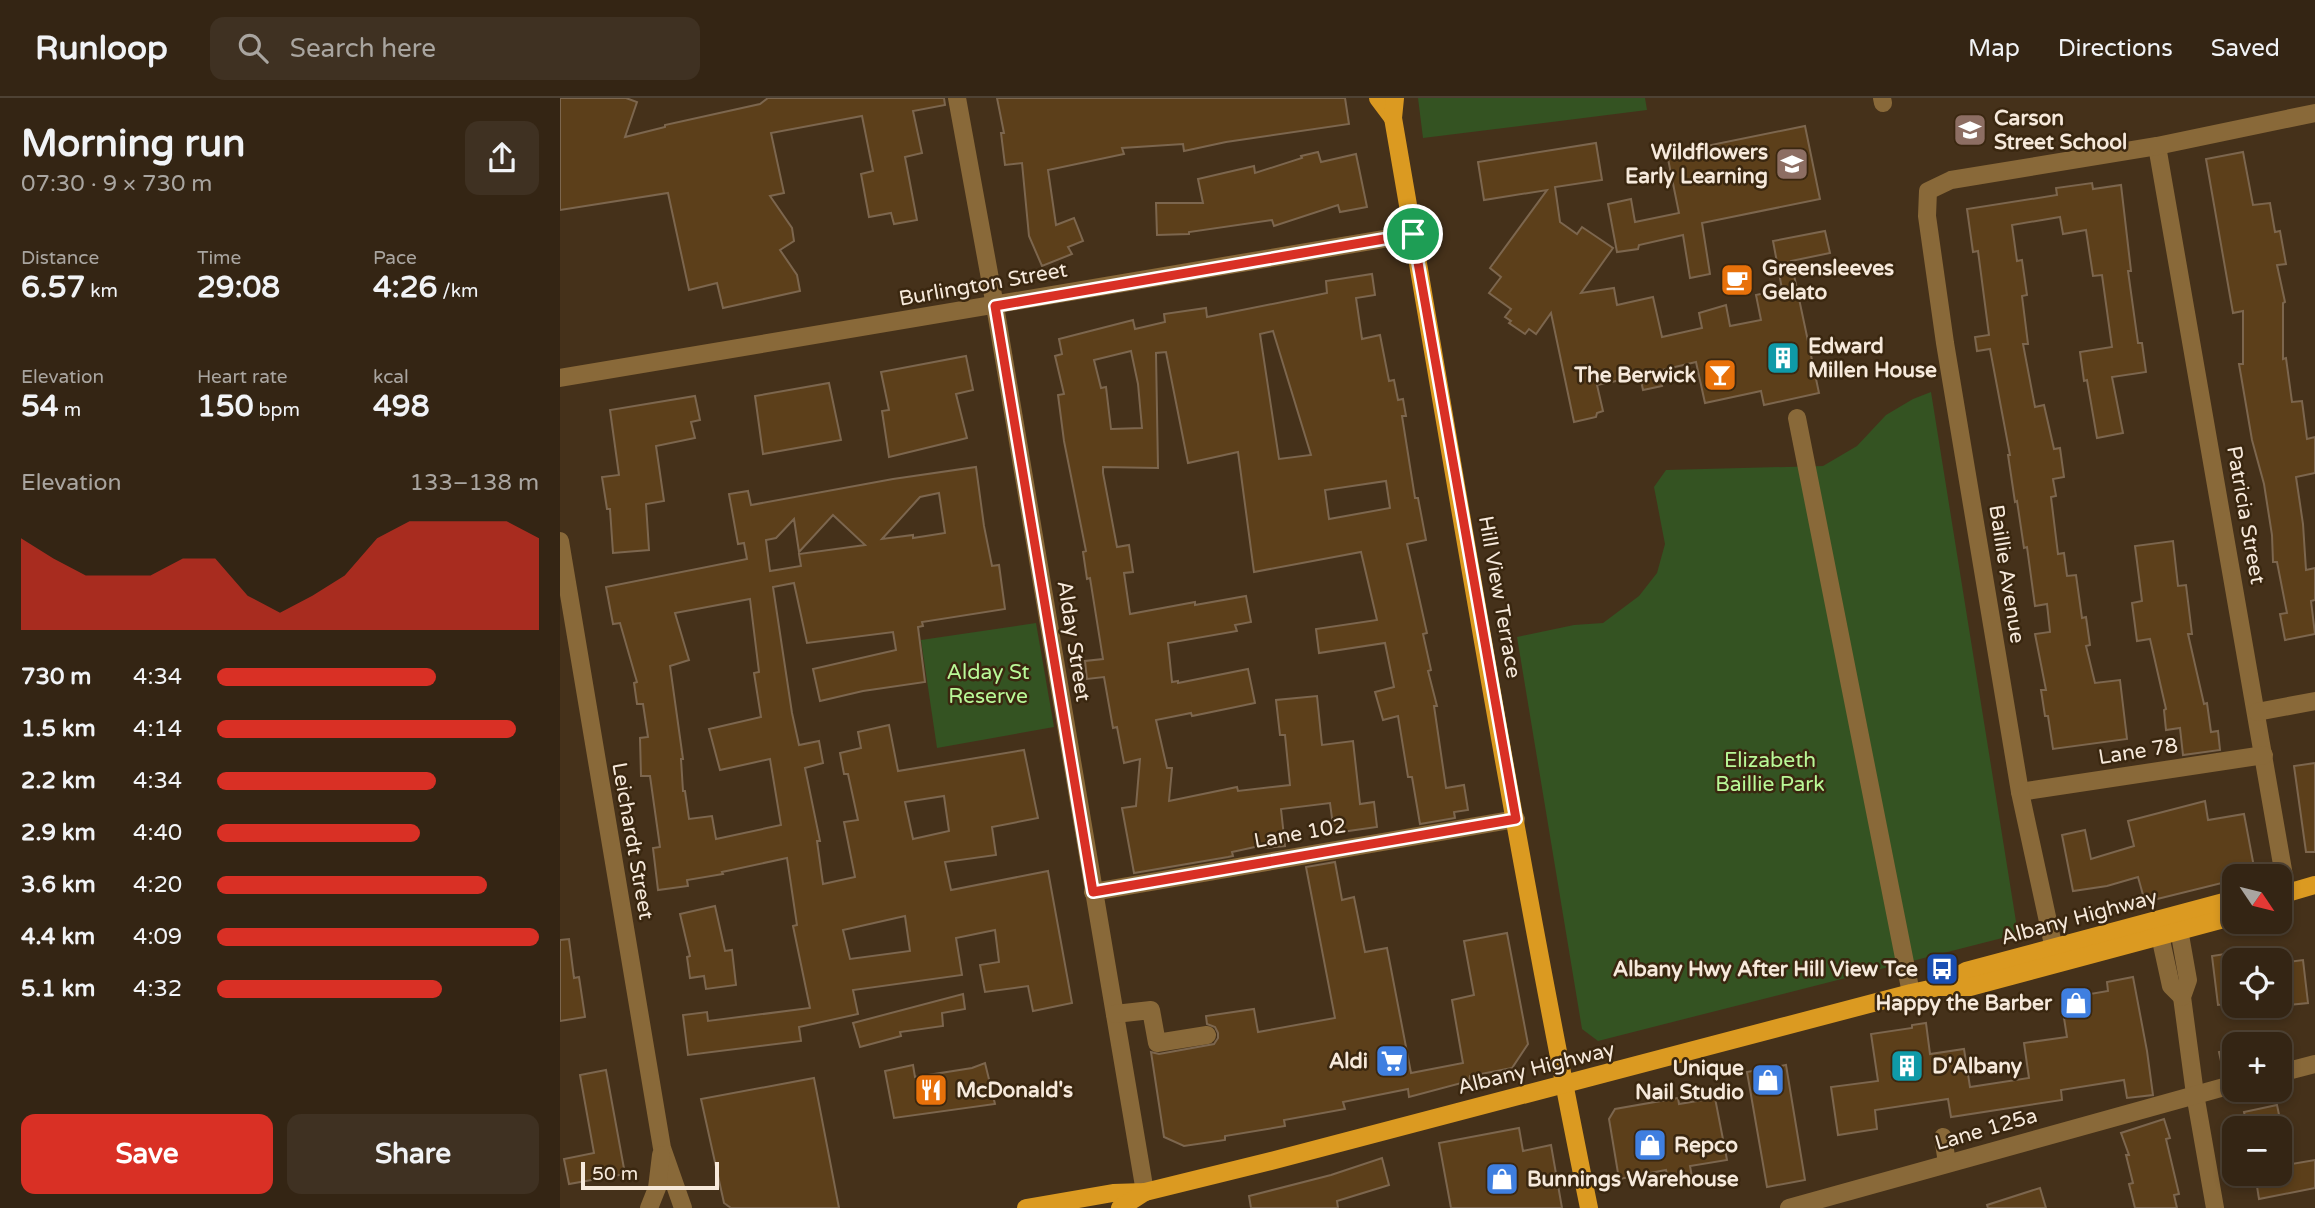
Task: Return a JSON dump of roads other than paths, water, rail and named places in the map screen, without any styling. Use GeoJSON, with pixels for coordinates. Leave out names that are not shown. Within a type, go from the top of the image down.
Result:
{"type":"FeatureCollection","features":[{"type":"Feature","properties":{"kind":"main road","name":"Hill View Terrace"},"geometry":{"type":"LineString","coordinates":[[1378,98],[1392,118]]}},
{"type":"Feature","properties":{"kind":"main road","name":"Hill View Terrace"},"geometry":{"type":"LineString","coordinates":[[1395,98],[1392,118],[1563,1083],[1589,1208]]}},
{"type":"Feature","properties":{"kind":"main road"},"geometry":{"type":"LineString","coordinates":[[2292,892],[2315,886]]}},
{"type":"Feature","properties":{"kind":"main road","name":"Albany Highway"},"geometry":{"type":"LineString","coordinates":[[2178,923],[2222,904]]}},
{"type":"Feature","properties":{"kind":"main road","name":"Albany Highway"},"geometry":{"type":"LineString","coordinates":[[1026,1208],[1113,1192],[1145,1192],[1911,993],[1939,987],[1970,987],[2055,956],[2158,928],[2222,918]]}},
{"type":"Feature","properties":{"kind":"main road","name":"Albany Highway"},"geometry":{"type":"LineString","coordinates":[[1120,1208],[1145,1192]]}},
{"type":"Feature","properties":{"kind":"street","name":"Alday Street"},"geometry":{"type":"LineString","coordinates":[[957,98],[995,306],[1145,1192]]}},
{"type":"Feature","properties":{"kind":"street"},"geometry":{"type":"LineString","coordinates":[[2157,146],[2315,113]]}},
{"type":"Feature","properties":{"kind":"street","name":"Baillie Avenue"},"geometry":{"type":"LineString","coordinates":[[2055,956],[2020,792],[1945,343],[1927,216],[1928,191],[1951,180],[2157,146]]}},
{"type":"Feature","properties":{"kind":"street","name":"Patricia Street"},"geometry":{"type":"LineString","coordinates":[[2157,146],[2257,712],[2280,864]]}},
{"type":"Feature","properties":{"kind":"street","name":"Burlington Street"},"geometry":{"type":"LineString","coordinates":[[560,378],[1413,234]]}},
{"type":"Feature","properties":{"kind":"street"},"geometry":{"type":"LineString","coordinates":[[1797,418],[1911,993]]}},
{"type":"Feature","properties":{"kind":"street","name":"Leichardt Street"},"geometry":{"type":"LineString","coordinates":[[560,541],[662,1148],[683,1208]]}},
{"type":"Feature","properties":{"kind":"street"},"geometry":{"type":"LineString","coordinates":[[2257,712],[2315,701]]}},
{"type":"Feature","properties":{"kind":"street","name":"Lane 78"},"geometry":{"type":"LineString","coordinates":[[2020,792],[2264,755]]}},
{"type":"Feature","properties":{"kind":"street","name":"Lane 102"},"geometry":{"type":"LineString","coordinates":[[1093,892],[1516,819]]}},
{"type":"Feature","properties":{"kind":"street"},"geometry":{"type":"LineString","coordinates":[[2178,923],[2189,980],[2182,997],[2195,1094],[2215,1208]]}},
{"type":"Feature","properties":{"kind":"street"},"geometry":{"type":"LineString","coordinates":[[2158,928],[2171,986],[2182,997]]}},
{"type":"Feature","properties":{"kind":"street"},"geometry":{"type":"LineString","coordinates":[[1115,1014],[1151,1010],[1157,1043],[1207,1035]]}},
{"type":"Feature","properties":{"kind":"street"},"geometry":{"type":"LineString","coordinates":[[2292,1070],[2315,1064]]}},
{"type":"Feature","properties":{"kind":"street","name":"Lane 125a"},"geometry":{"type":"LineString","coordinates":[[1788,1208],[2222,1087]]}},
{"type":"Feature","properties":{"kind":"street"},"geometry":{"type":"LineString","coordinates":[[1943,1137],[1948,1163]]}},
{"type":"Feature","properties":{"kind":"street","name":"Leichardt Street"},"geometry":{"type":"LineString","coordinates":[[649,1208],[657,1188],[662,1148]]}},
{"type":"Feature","properties":{"kind":"place","name":"Carson Street School"},"geometry":{"type":"Point","coordinates":[1970,130]}},
{"type":"Feature","properties":{"kind":"place","name":"Wildflowers Early Learning"},"geometry":{"type":"Point","coordinates":[1792,164]}},
{"type":"Feature","properties":{"kind":"place","name":"Greensleeves Gelato"},"geometry":{"type":"Point","coordinates":[1737,280]}},
{"type":"Feature","properties":{"kind":"place","name":"Edward Millen House"},"geometry":{"type":"Point","coordinates":[1783,358]}},
{"type":"Feature","properties":{"kind":"place","name":"The Berwick"},"geometry":{"type":"Point","coordinates":[1720,375]}},
{"type":"Feature","properties":{"kind":"place","name":"Albany Hwy After Hill View Tce"},"geometry":{"type":"Point","coordinates":[1942,969]}},
{"type":"Feature","properties":{"kind":"place","name":"Happy the Barber"},"geometry":{"type":"Point","coordinates":[2076,1003]}},
{"type":"Feature","properties":{"kind":"place","name":"Aldi"},"geometry":{"type":"Point","coordinates":[1392,1061]}},
{"type":"Feature","properties":{"kind":"place","name":"D'Albany"},"geometry":{"type":"Point","coordinates":[1907,1066]}},
{"type":"Feature","properties":{"kind":"place","name":"Unique Nail Studio"},"geometry":{"type":"Point","coordinates":[1768,1080]}},
{"type":"Feature","properties":{"kind":"place","name":"McDonald's"},"geometry":{"type":"Point","coordinates":[931,1090]}},
{"type":"Feature","properties":{"kind":"place","name":"Repco"},"geometry":{"type":"Point","coordinates":[1650,1145]}},
{"type":"Feature","properties":{"kind":"place","name":"Bunnings Warehouse"},"geometry":{"type":"Point","coordinates":[1502,1179]}},
{"type":"Feature","properties":{"kind":"park label","name":"Alday St Reserve"},"geometry":{"type":"Point","coordinates":[988,684]}},
{"type":"Feature","properties":{"kind":"park label","name":"Elizabeth Baillie Park"},"geometry":{"type":"Point","coordinates":[1770,772]}}]}
